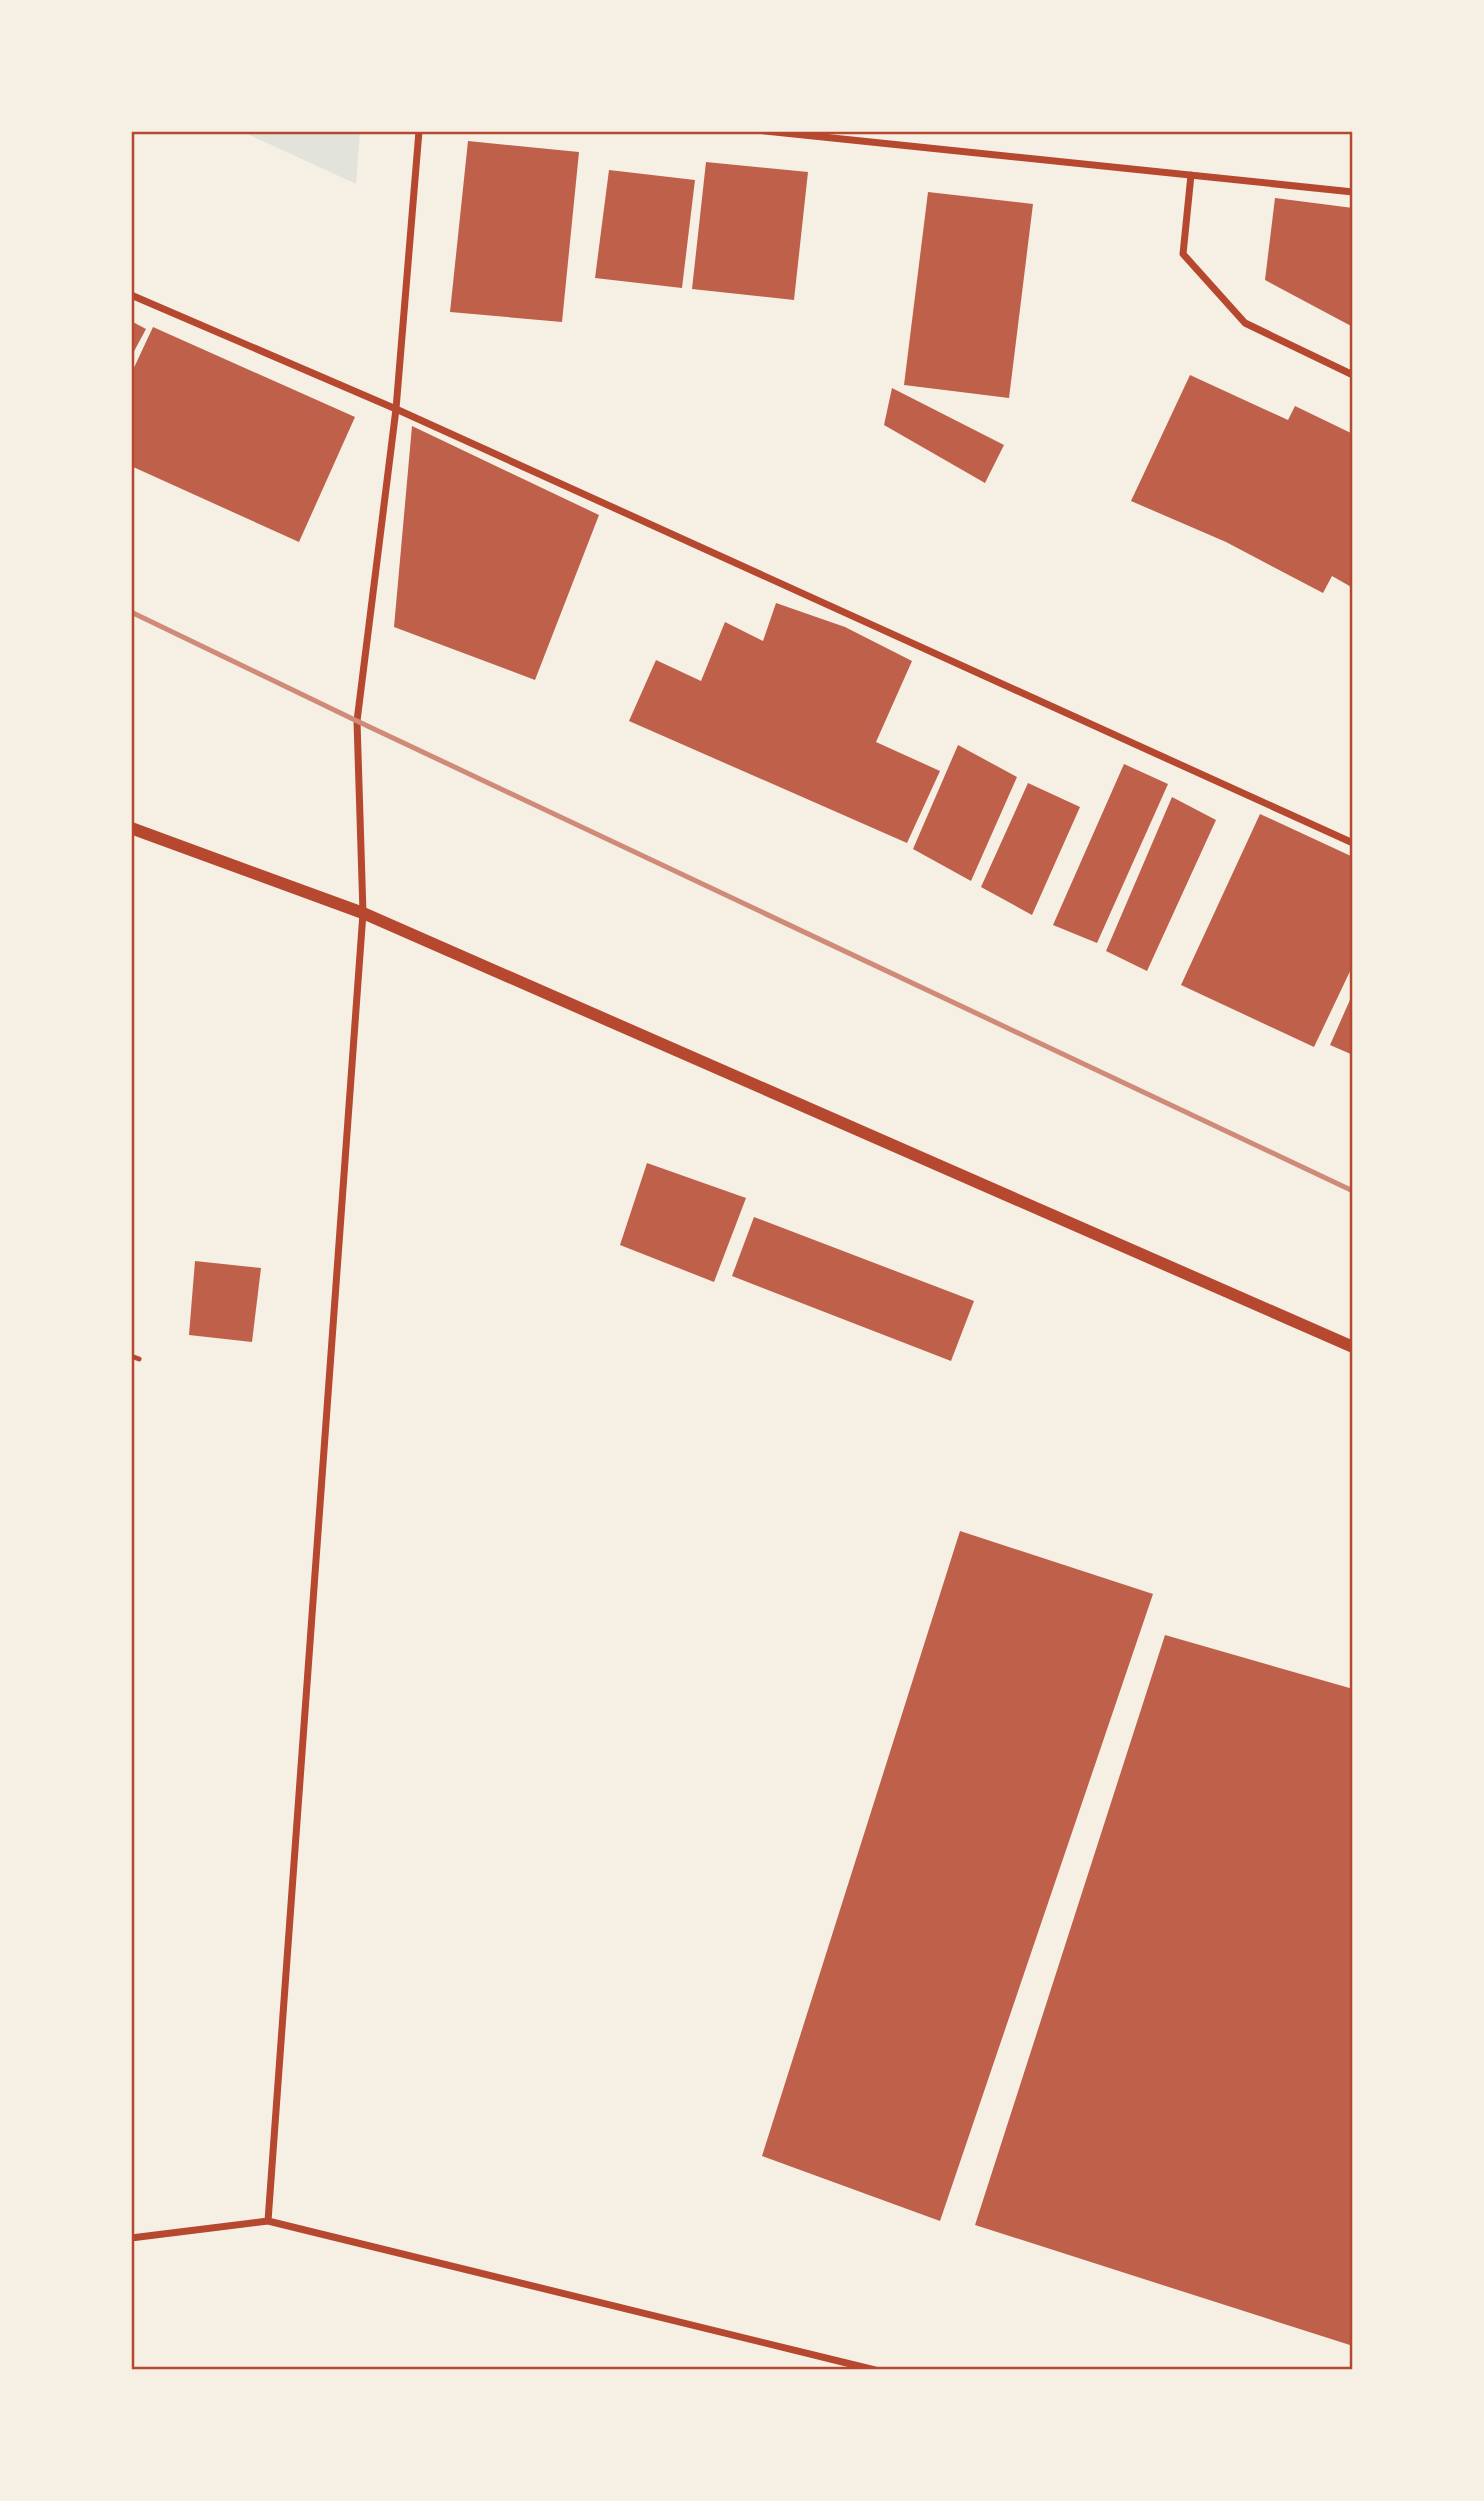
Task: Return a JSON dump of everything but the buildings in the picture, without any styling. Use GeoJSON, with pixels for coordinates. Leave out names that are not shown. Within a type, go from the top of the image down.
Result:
{"type":"FeatureCollection","features":[{"type":"Feature","properties":{"kind":"street"},"geometry":{"type":"LineString","coordinates":[[268,2221],[363,913],[356,721],[396,409],[419,131]]}},
{"type":"Feature","properties":{"kind":"street"},"geometry":{"type":"LineString","coordinates":[[765,131],[1353,191]]}},
{"type":"Feature","properties":{"kind":"street"},"geometry":{"type":"LineString","coordinates":[[1191,175],[1184,254],[1245,323],[1353,375]]}},
{"type":"Feature","properties":{"kind":"street"},"geometry":{"type":"LineString","coordinates":[[131,295],[396,409],[1353,844]]}},
{"type":"Feature","properties":{"kind":"street"},"geometry":{"type":"LineString","coordinates":[[131,828],[363,913],[1353,1347]]}},
{"type":"Feature","properties":{"kind":"street"},"geometry":{"type":"LineString","coordinates":[[131,2238],[268,2221],[875,2370]]}},
{"type":"Feature","properties":{"kind":"lane"},"geometry":{"type":"LineString","coordinates":[[131,1356],[139,1359]]}},
{"type":"Feature","properties":{"kind":"shaded area"},"geometry":{"type":"Polygon","coordinates":[[[241,131],[360,131],[356,184],[241,131]]]}},
{"type":"Feature","properties":{"kind":"railway"},"geometry":{"type":"LineString","coordinates":[[131,612],[1353,1191]]}}]}
